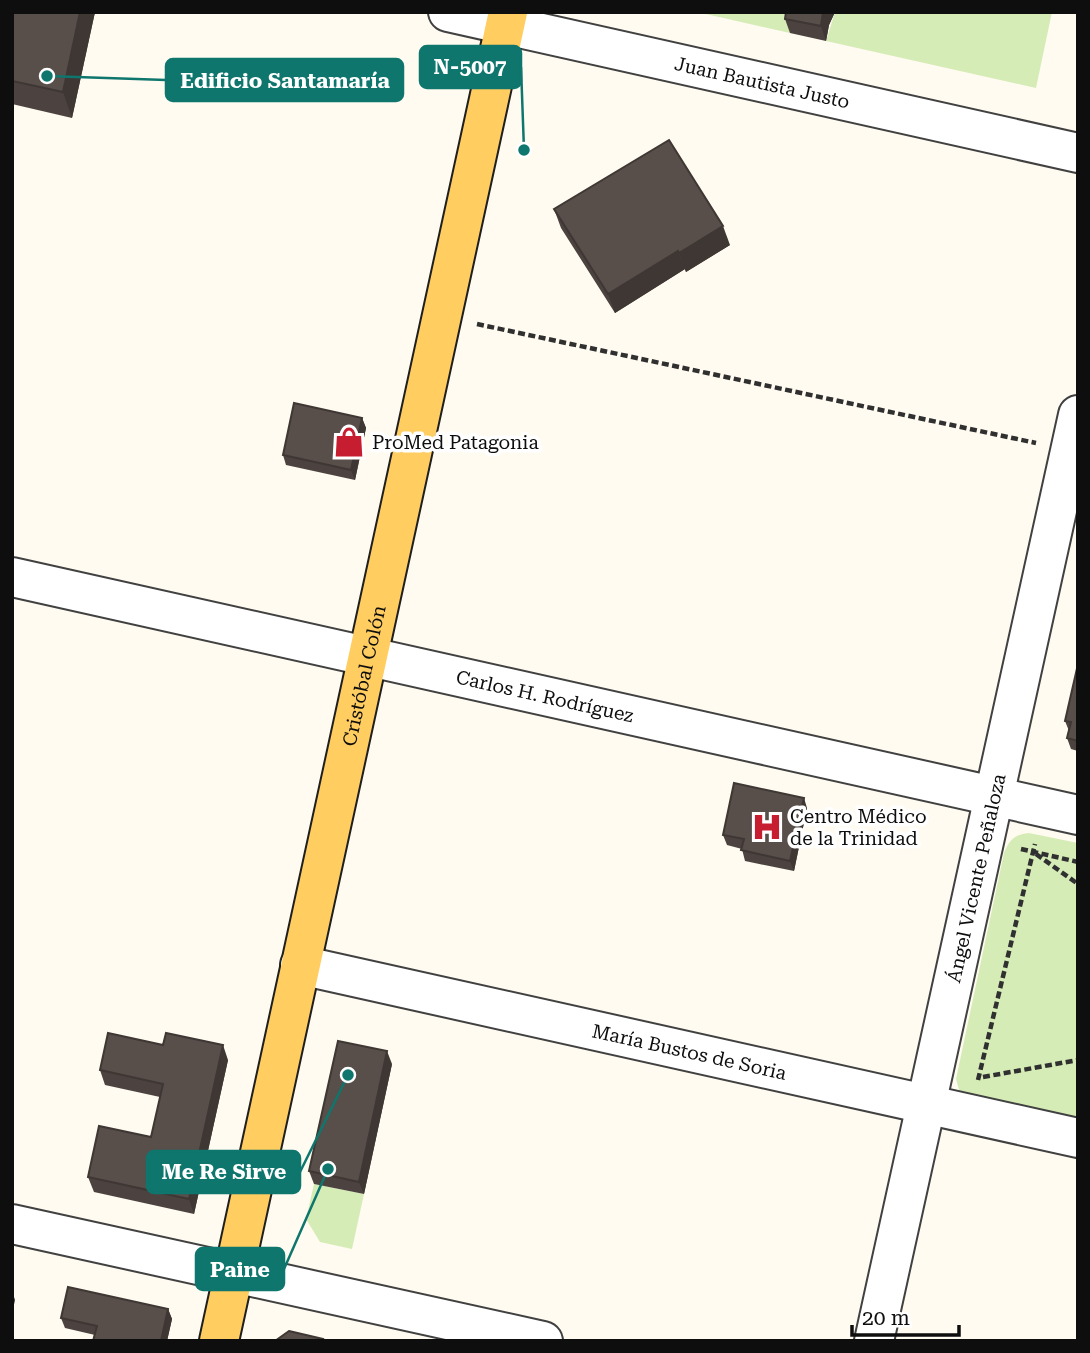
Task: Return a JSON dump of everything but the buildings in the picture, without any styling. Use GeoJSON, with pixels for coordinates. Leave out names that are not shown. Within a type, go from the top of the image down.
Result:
{"type":"FeatureCollection","features":[{"type":"Feature","properties":{"kind":"main road","name":"Cristóbal Colón"},"geometry":{"type":"LineString","coordinates":[[219,1341],[506,19]]}},
{"type":"Feature","properties":{"kind":"street","name":"Juan Bautista Justo"},"geometry":{"type":"LineString","coordinates":[[448,12],[506,19],[1078,153]]}},
{"type":"Feature","properties":{"kind":"street","name":"Ángel Vicente Peñaloza"},"geometry":{"type":"LineString","coordinates":[[874,1341],[1074,432]]}},
{"type":"Feature","properties":{"kind":"street","name":"Carlos H. Rodríguez"},"geometry":{"type":"LineString","coordinates":[[12,577],[1078,814]]}},
{"type":"Feature","properties":{"kind":"street","name":"María Bustos de Soria"},"geometry":{"type":"LineString","coordinates":[[300,965],[1078,1139]]}},
{"type":"Feature","properties":{"kind":"street"},"geometry":{"type":"LineString","coordinates":[[12,1224],[543,1341]]}},
{"type":"Feature","properties":{"kind":"path"},"geometry":{"type":"LineString","coordinates":[[442,316],[1074,432]]}},
{"type":"Feature","properties":{"kind":"path"},"geometry":{"type":"LineString","coordinates":[[976,1088],[1037,834]]}},
{"type":"Feature","properties":{"kind":"path"},"geometry":{"type":"LineString","coordinates":[[1020,849],[1078,863]]}},
{"type":"Feature","properties":{"kind":"path"},"geometry":{"type":"LineString","coordinates":[[1032,852],[1078,884]]}},
{"type":"Feature","properties":{"kind":"path"},"geometry":{"type":"LineString","coordinates":[[978,1078],[1078,1060]]}},
{"type":"Feature","properties":{"kind":"green space"},"geometry":{"type":"Polygon","coordinates":[[[697,12],[794,12],[790,33],[697,12]]]}},
{"type":"Feature","properties":{"kind":"green space"},"geometry":{"type":"Polygon","coordinates":[[[835,12],[1052,12],[1036,88],[826,41],[835,12]]]}},
{"type":"Feature","properties":{"kind":"green space"},"geometry":{"type":"Polygon","coordinates":[[[1029,833],[1078,843],[1078,1121],[963,1094],[956,1079],[1004,853],[1013,838],[1029,833]]]}},
{"type":"Feature","properties":{"kind":"green space"},"geometry":{"type":"Polygon","coordinates":[[[314,1184],[364,1194],[352,1249],[320,1242],[306,1219],[314,1184]]]}},
{"type":"Feature","properties":{"kind":"place","name":"Edificio Santamaría"},"geometry":{"type":"Point","coordinates":[47,76]}},
{"type":"Feature","properties":{"kind":"place","name":"N-5007"},"geometry":{"type":"Point","coordinates":[524,150]}},
{"type":"Feature","properties":{"kind":"place","name":"ProMed Patagonia"},"geometry":{"type":"Point","coordinates":[349,442]}},
{"type":"Feature","properties":{"kind":"place","name":"Centro Médico de la Trinidad"},"geometry":{"type":"Point","coordinates":[767,827]}},
{"type":"Feature","properties":{"kind":"place","name":"Me Re Sirve"},"geometry":{"type":"Point","coordinates":[348,1075]}},
{"type":"Feature","properties":{"kind":"place","name":"Paine"},"geometry":{"type":"Point","coordinates":[328,1169]}}]}
